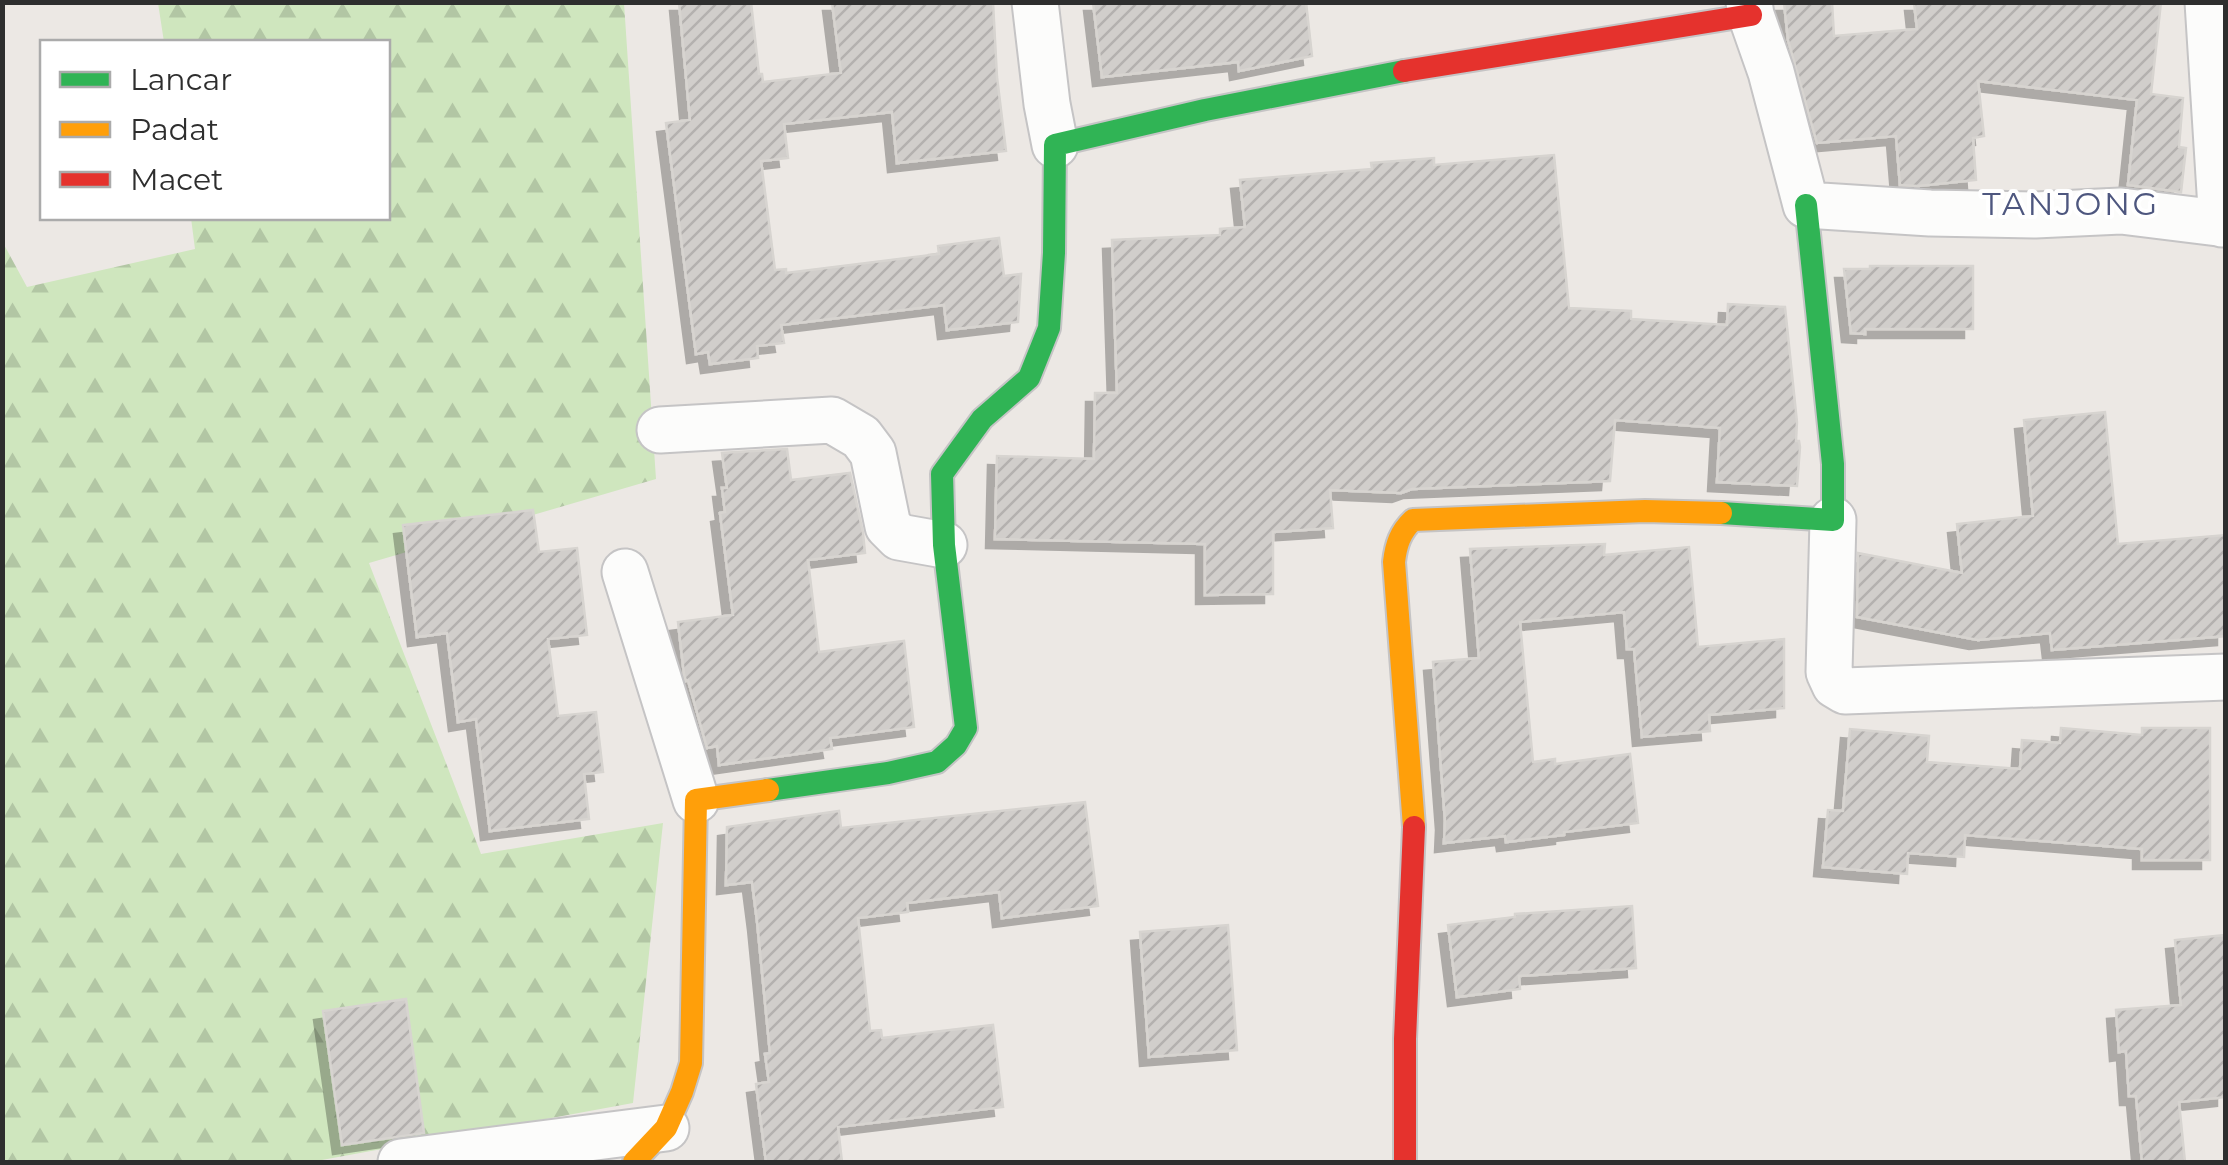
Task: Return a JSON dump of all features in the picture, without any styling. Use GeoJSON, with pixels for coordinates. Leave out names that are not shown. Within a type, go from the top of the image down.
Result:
{"type":"FeatureCollection","features":[{"type":"Feature","properties":{"kind":"street"},"geometry":{"type":"LineString","coordinates":[[696,800],[888,774],[938,762],[956,745],[966,728],[944,545],[942,474],[982,419],[1028,378],[1049,328],[1055,145],[1035,2]]}},
{"type":"Feature","properties":{"kind":"street"},"geometry":{"type":"LineString","coordinates":[[1806,204],[1930,213],[2036,215],[2121,211],[2224,224],[2208,2]]}},
{"type":"Feature","properties":{"kind":"street"},"geometry":{"type":"LineString","coordinates":[[1055,145],[1112,129],[1376,75],[1750,9],[1806,204],[1833,464],[1830,672],[1836,686],[1845,691],[2226,677]]}},
{"type":"Feature","properties":{"kind":"street"},"geometry":{"type":"LineString","coordinates":[[660,430],[832,420],[861,437],[873,453],[888,526],[900,537],[944,545]]}},
{"type":"Feature","properties":{"kind":"street"},"geometry":{"type":"LineString","coordinates":[[1405,1162],[1405,1039],[1414,823],[1394,562],[1403,528],[1413,520],[1645,511],[1833,520]]}},
{"type":"Feature","properties":{"kind":"street"},"geometry":{"type":"LineString","coordinates":[[625,572],[696,800],[691,1063],[666,1128],[634,1162]]}},
{"type":"Feature","properties":{"kind":"street"},"geometry":{"type":"LineString","coordinates":[[401,1162],[666,1128]]}},
{"type":"Feature","properties":{"kind":"green space"},"geometry":{"type":"Polygon","coordinates":[[[158,3],[624,3],[656,479],[369,563],[481,854],[663,823],[633,1103],[311,1162],[3,1162],[2,241],[27,287],[195,249],[191,220],[390,220],[390,40],[164,40],[158,3]]]}},
{"type":"Feature","properties":{"kind":"building"},"geometry":{"type":"Polygon","coordinates":[[[679,2],[751,2],[763,82],[841,73],[832,2],[993,2],[1006,151],[897,163],[892,112],[784,124],[788,158],[761,161],[775,270],[786,269],[786,273],[939,254],[938,246],[999,238],[1004,276],[1021,274],[1018,322],[947,330],[944,305],[781,325],[784,343],[757,346],[758,358],[710,364],[708,352],[696,354],[666,123],[690,120],[679,2]]]}},
{"type":"Feature","properties":{"kind":"building"},"geometry":{"type":"Polygon","coordinates":[[[1093,2],[1306,2],[1312,56],[1239,71],[1238,62],[1102,77],[1093,2]]]}},
{"type":"Feature","properties":{"kind":"building"},"geometry":{"type":"Polygon","coordinates":[[[1784,2],[1832,2],[1834,36],[1917,29],[1914,2],[2161,2],[2151,94],[2183,98],[2179,147],[2186,148],[2181,192],[2128,185],[2137,100],[1978,81],[1984,136],[1973,138],[1976,180],[1900,185],[1896,136],[1817,143],[1788,40],[1784,2]]]}},
{"type":"Feature","properties":{"kind":"building"},"geometry":{"type":"Polygon","coordinates":[[[1554,155],[1569,308],[1631,311],[1631,319],[1727,325],[1728,304],[1785,307],[1796,441],[1800,447],[1797,486],[1717,482],[1720,428],[1615,420],[1610,481],[1412,489],[1401,493],[1330,490],[1333,528],[1273,532],[1273,594],[1205,595],[1205,544],[995,539],[997,456],[1094,459],[1095,393],[1117,393],[1112,240],[1220,235],[1220,229],[1245,227],[1240,180],[1372,169],[1371,163],[1434,158],[1434,165],[1554,155]]]}},
{"type":"Feature","properties":{"kind":"building"},"geometry":{"type":"Polygon","coordinates":[[[1973,266],[1973,329],[1865,329],[1865,334],[1851,333],[1844,269],[1973,266]]]}},
{"type":"Feature","properties":{"kind":"building"},"geometry":{"type":"Polygon","coordinates":[[[2105,412],[2118,544],[2226,535],[2226,636],[2052,650],[2050,633],[1978,640],[1857,617],[1858,553],[1962,573],[1957,524],[2033,516],[2024,420],[2105,412]]]}},
{"type":"Feature","properties":{"kind":"building"},"geometry":{"type":"Polygon","coordinates":[[[787,449],[791,480],[850,473],[863,533],[865,553],[808,560],[819,652],[904,641],[914,727],[830,738],[832,749],[719,765],[717,746],[707,748],[686,681],[678,622],[733,615],[720,513],[725,512],[722,488],[727,488],[722,453],[787,449]]]}},
{"type":"Feature","properties":{"kind":"building"},"geometry":{"type":"Polygon","coordinates":[[[533,510],[539,552],[577,548],[587,635],[548,639],[558,716],[596,712],[603,772],[584,774],[589,819],[490,831],[476,719],[458,722],[447,633],[417,637],[403,525],[533,510]]]}},
{"type":"Feature","properties":{"kind":"building"},"geometry":{"type":"Polygon","coordinates":[[[1605,544],[1604,555],[1689,547],[1698,647],[1784,639],[1784,708],[1709,715],[1710,731],[1642,737],[1634,649],[1627,649],[1624,612],[1520,622],[1533,762],[1555,759],[1555,764],[1630,754],[1638,823],[1506,842],[1505,836],[1444,843],[1433,662],[1479,658],[1470,549],[1605,544]]]}},
{"type":"Feature","properties":{"kind":"building"},"geometry":{"type":"Polygon","coordinates":[[[2061,728],[2142,735],[2142,728],[2210,728],[2210,860],[2142,860],[2142,849],[1965,835],[1964,857],[1908,853],[1907,874],[1823,867],[1828,810],[1843,811],[1850,729],[1929,736],[1927,762],[2020,769],[2022,740],[2060,743],[2061,728]]]}},
{"type":"Feature","properties":{"kind":"building"},"geometry":{"type":"Polygon","coordinates":[[[1085,802],[1098,906],[1002,918],[999,892],[907,903],[908,912],[858,918],[870,1031],[881,1030],[882,1038],[993,1025],[1003,1107],[838,1127],[842,1162],[766,1162],[756,1084],[769,1082],[765,1054],[770,1053],[757,921],[752,882],[726,885],[727,827],[839,811],[841,828],[1085,802]]]}},
{"type":"Feature","properties":{"kind":"building"},"geometry":{"type":"Polygon","coordinates":[[[1632,906],[1636,968],[1519,976],[1520,989],[1457,997],[1448,925],[1515,914],[1632,906]]]}},
{"type":"Feature","properties":{"kind":"building"},"geometry":{"type":"Polygon","coordinates":[[[1228,925],[1237,1050],[1149,1057],[1140,932],[1228,925]]]}},
{"type":"Feature","properties":{"kind":"building"},"geometry":{"type":"Polygon","coordinates":[[[2226,935],[2226,1097],[2179,1102],[2185,1162],[2142,1162],[2136,1096],[2129,1096],[2126,1051],[2119,1052],[2116,1010],[2181,1005],[2175,940],[2226,935]]]}},
{"type":"Feature","properties":{"kind":"building"},"geometry":{"type":"Polygon","coordinates":[[[406,999],[424,1133],[342,1145],[323,1011],[406,999]]]}},
{"type":"Feature","properties":{"kind":"traffic: fast"},"geometry":{"type":"LineString","coordinates":[[768,790],[937,762],[956,745],[966,728],[944,545],[942,474],[982,419],[1029,378],[1049,328],[1055,145],[1205,110],[1404,71]]}},
{"type":"Feature","properties":{"kind":"traffic: fast"},"geometry":{"type":"LineString","coordinates":[[1721,513],[1833,520],[1833,464],[1806,205]]}},
{"type":"Feature","properties":{"kind":"traffic: slow"},"geometry":{"type":"LineString","coordinates":[[1414,827],[1394,562],[1399,539],[1413,520],[1645,511],[1721,513]]}},
{"type":"Feature","properties":{"kind":"traffic: slow"},"geometry":{"type":"LineString","coordinates":[[634,1162],[666,1128],[691,1063],[696,800],[768,790]]}},
{"type":"Feature","properties":{"kind":"traffic: jam"},"geometry":{"type":"LineString","coordinates":[[1404,71],[1751,15]]}},
{"type":"Feature","properties":{"kind":"traffic: jam"},"geometry":{"type":"LineString","coordinates":[[1405,1162],[1405,1039],[1414,827]]}},
{"type":"Feature","properties":{"kind":"district","name":"TANJONG"},"geometry":{"type":"Point","coordinates":[2071,204]}}]}
